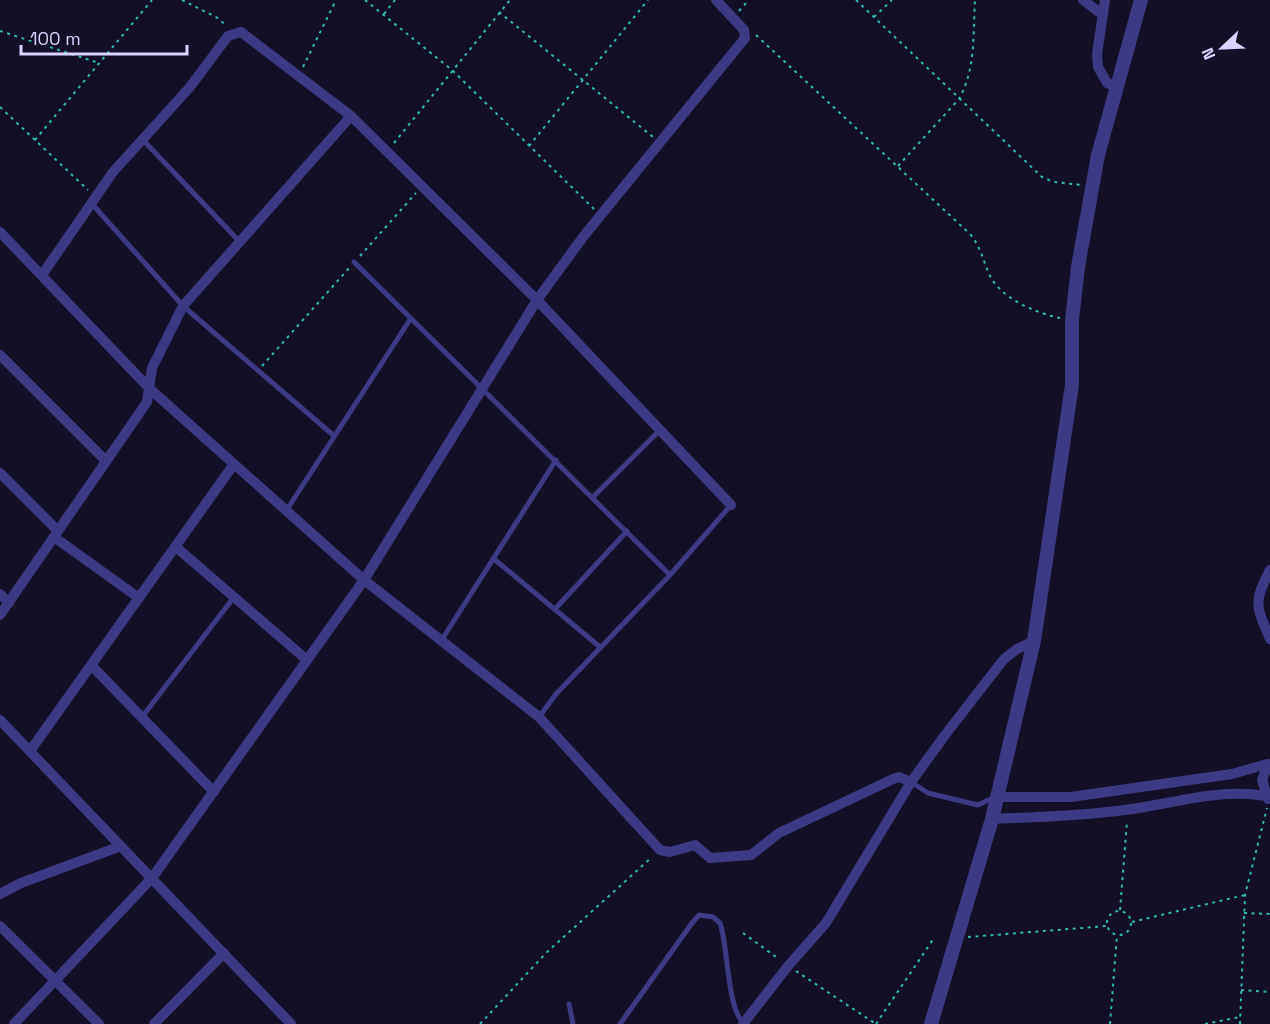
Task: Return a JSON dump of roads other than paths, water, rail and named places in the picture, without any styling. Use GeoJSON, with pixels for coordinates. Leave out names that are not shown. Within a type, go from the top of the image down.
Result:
{"type":"FeatureCollection","features":[{"type":"Feature","properties":{"kind":"street"},"geometry":{"type":"LineString","coordinates":[[14,1024],[152,878],[364,580],[537,300],[600,215],[745,34],[716,0]]}},
{"type":"Feature","properties":{"kind":"street"},"geometry":{"type":"LineString","coordinates":[[1083,0],[1103,15]]}},
{"type":"Feature","properties":{"kind":"street"},"geometry":{"type":"LineString","coordinates":[[1105,0],[1097,54],[1098,67],[1107,83],[1115,86]]}},
{"type":"Feature","properties":{"kind":"street"},"geometry":{"type":"LineString","coordinates":[[932,1024],[992,819],[1034,641],[1056,486],[1068,422],[1072,385],[1072,320],[1092,186],[1115,86],[1141,0]]}},
{"type":"Feature","properties":{"kind":"street"},"geometry":{"type":"LineString","coordinates":[[42,275],[95,202],[113,172],[144,140],[231,33],[241,32],[351,117],[537,300],[731,505]]}},
{"type":"Feature","properties":{"kind":"street"},"geometry":{"type":"LineString","coordinates":[[0,615],[147,402],[150,389],[148,378],[183,306],[351,117]]}},
{"type":"Feature","properties":{"kind":"street"},"geometry":{"type":"LineString","coordinates":[[0,232],[150,389],[364,580],[539,717],[660,850],[670,852],[695,845],[710,858],[751,855],[779,833],[893,779],[899,777],[911,782]]}},
{"type":"Feature","properties":{"kind":"street"},"geometry":{"type":"LineString","coordinates":[[0,355],[106,461]]}},
{"type":"Feature","properties":{"kind":"street"},"geometry":{"type":"LineString","coordinates":[[30,751],[234,464]]}},
{"type":"Feature","properties":{"kind":"street"},"geometry":{"type":"LineString","coordinates":[[0,473],[56,534],[139,598]]}},
{"type":"Feature","properties":{"kind":"street"},"geometry":{"type":"LineString","coordinates":[[176,547],[307,660]]}},
{"type":"Feature","properties":{"kind":"street"},"geometry":{"type":"LineString","coordinates":[[1270,570],[1259,588],[1258,601],[1261,618],[1270,639]]}},
{"type":"Feature","properties":{"kind":"street"},"geometry":{"type":"LineString","coordinates":[[0,594],[9,603]]}},
{"type":"Feature","properties":{"kind":"street"},"geometry":{"type":"LineString","coordinates":[[744,1024],[788,966],[826,923],[911,782],[1010,653],[1034,641]]}},
{"type":"Feature","properties":{"kind":"street"},"geometry":{"type":"LineString","coordinates":[[91,665],[214,792]]}},
{"type":"Feature","properties":{"kind":"street"},"geometry":{"type":"LineString","coordinates":[[0,720],[291,1024]]}},
{"type":"Feature","properties":{"kind":"street"},"geometry":{"type":"LineString","coordinates":[[996,797],[1071,796],[1232,774],[1269,763]]}},
{"type":"Feature","properties":{"kind":"street"},"geometry":{"type":"LineString","coordinates":[[1269,763],[1262,780],[1269,800]]}},
{"type":"Feature","properties":{"kind":"street"},"geometry":{"type":"LineString","coordinates":[[992,819],[1065,816],[1128,810],[1211,794],[1233,793],[1269,800]]}},
{"type":"Feature","properties":{"kind":"street"},"geometry":{"type":"LineString","coordinates":[[0,894],[21,883],[121,846]]}},
{"type":"Feature","properties":{"kind":"street"},"geometry":{"type":"LineString","coordinates":[[0,926],[99,1024]]}},
{"type":"Feature","properties":{"kind":"street"},"geometry":{"type":"LineString","coordinates":[[154,1024],[224,953]]}},
{"type":"Feature","properties":{"kind":"lane"},"geometry":{"type":"LineString","coordinates":[[144,140],[240,242]]}},
{"type":"Feature","properties":{"kind":"lane"},"geometry":{"type":"LineString","coordinates":[[95,202],[183,306],[333,435]]}},
{"type":"Feature","properties":{"kind":"lane"},"geometry":{"type":"LineString","coordinates":[[354,262],[670,575]]}},
{"type":"Feature","properties":{"kind":"lane"},"geometry":{"type":"LineString","coordinates":[[286,511],[333,435],[411,318]]}},
{"type":"Feature","properties":{"kind":"lane"},"geometry":{"type":"LineString","coordinates":[[592,497],[660,430]]}},
{"type":"Feature","properties":{"kind":"lane"},"geometry":{"type":"LineString","coordinates":[[441,641],[556,460]]}},
{"type":"Feature","properties":{"kind":"lane"},"geometry":{"type":"LineString","coordinates":[[539,717],[556,694],[670,575],[731,505]]}},
{"type":"Feature","properties":{"kind":"lane"},"geometry":{"type":"LineString","coordinates":[[555,609],[627,531]]}},
{"type":"Feature","properties":{"kind":"lane"},"geometry":{"type":"LineString","coordinates":[[494,558],[600,647]]}},
{"type":"Feature","properties":{"kind":"lane"},"geometry":{"type":"LineString","coordinates":[[142,717],[234,597]]}},
{"type":"Feature","properties":{"kind":"lane"},"geometry":{"type":"LineString","coordinates":[[911,782],[928,793],[978,805],[996,797]]}},
{"type":"Feature","properties":{"kind":"lane"},"geometry":{"type":"LineString","coordinates":[[620,1024],[692,922],[699,915],[705,914],[720,923],[734,1002],[740,1020],[744,1024]]}},
{"type":"Feature","properties":{"kind":"lane"},"geometry":{"type":"LineString","coordinates":[[569,1004],[573,1024]]}}]}
